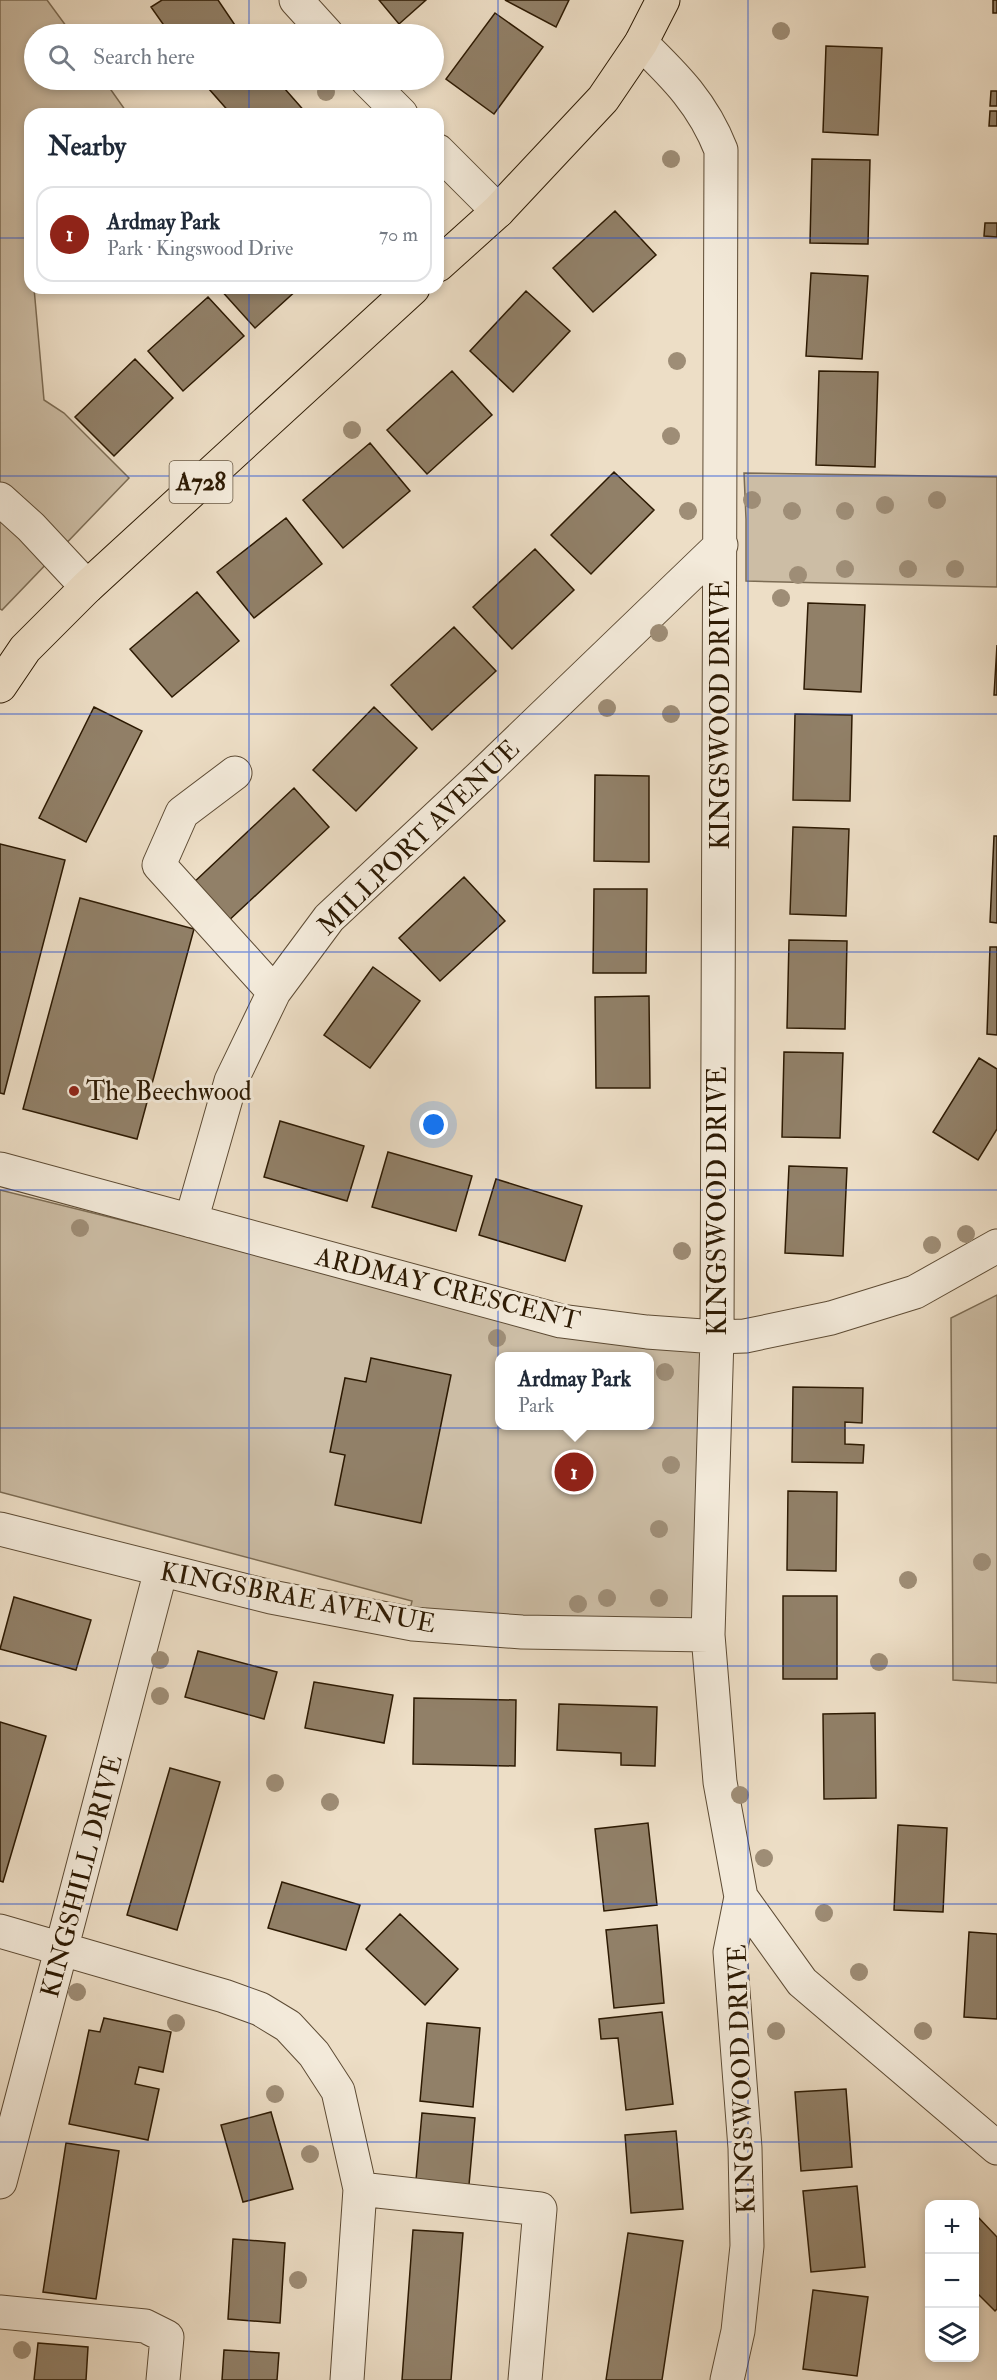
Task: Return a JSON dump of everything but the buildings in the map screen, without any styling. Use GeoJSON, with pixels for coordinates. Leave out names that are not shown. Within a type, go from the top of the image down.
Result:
{"type":"FeatureCollection","features":[{"type":"Feature","properties":{"kind":"main road"},"geometry":{"type":"LineString","coordinates":[[444,260],[498,211],[603,99],[641,43],[663,0]]}},
{"type":"Feature","properties":{"kind":"main road","name":"A728"},"geometry":{"type":"LineString","coordinates":[[0,686],[25,649],[87,587],[406,294]]}},
{"type":"Feature","properties":{"kind":"street"},"geometry":{"type":"LineString","coordinates":[[297,0],[318,24]]}},
{"type":"Feature","properties":{"kind":"street","name":"KINGSWOOD DRIVE"},"geometry":{"type":"LineString","coordinates":[[641,43],[678,78],[697,102],[713,129],[721,150],[717,1337],[708,1635],[720,1782],[741,1898],[730,1952],[745,2148],[747,2246],[738,2331],[727,2380]]}},
{"type":"Feature","properties":{"kind":"street"},"geometry":{"type":"LineString","coordinates":[[378,90],[395,108]]}},
{"type":"Feature","properties":{"kind":"street"},"geometry":{"type":"LineString","coordinates":[[444,157],[498,211]]}},
{"type":"Feature","properties":{"kind":"street"},"geometry":{"type":"LineString","coordinates":[[0,499],[31,527],[87,587]]}},
{"type":"Feature","properties":{"kind":"street","name":"MILLPORT AVENUE"},"geometry":{"type":"LineString","coordinates":[[191,1221],[231,1081],[274,992],[329,918],[721,545]]}},
{"type":"Feature","properties":{"kind":"street"},"geometry":{"type":"LineString","coordinates":[[235,772],[182,813],[159,865],[274,992]]}},
{"type":"Feature","properties":{"kind":"street","name":"ARDMAY CRESCENT"},"geometry":{"type":"LineString","coordinates":[[0,1169],[561,1321],[647,1332],[717,1337],[745,1336],[831,1318],[915,1292],[997,1246]]}},
{"type":"Feature","properties":{"kind":"street","name":"KINGSBRAE AVENUE"},"geometry":{"type":"LineString","coordinates":[[0,1528],[271,1597],[413,1624],[522,1632],[708,1635]]}},
{"type":"Feature","properties":{"kind":"street","name":"KINGSHILL DRIVE"},"geometry":{"type":"LineString","coordinates":[[0,2182],[161,1570]]}},
{"type":"Feature","properties":{"kind":"street"},"geometry":{"type":"LineString","coordinates":[[741,1898],[802,1982],[997,2148]]}},
{"type":"Feature","properties":{"kind":"street"},"geometry":{"type":"LineString","coordinates":[[0,1931],[224,1996],[260,2009],[288,2026],[314,2054],[338,2091],[360,2189],[346,2380]]}},
{"type":"Feature","properties":{"kind":"street"},"geometry":{"type":"LineString","coordinates":[[360,2189],[540,2208],[525,2380]]}},
{"type":"Feature","properties":{"kind":"street"},"geometry":{"type":"LineString","coordinates":[[0,2312],[144,2326],[166,2337],[163,2380]]}},
{"type":"Feature","properties":{"kind":"shaded area"},"geometry":{"type":"Polygon","coordinates":[[[0,0],[47,0],[65,24],[24,24],[24,90],[111,90],[124,108],[24,108],[24,294],[35,294],[44,400],[64,413],[129,478],[2,610],[0,609],[0,0]]]}},
{"type":"Feature","properties":{"kind":"shaded area"},"geometry":{"type":"Polygon","coordinates":[[[744,473],[997,477],[997,587],[746,581],[744,473]]]}},
{"type":"Feature","properties":{"kind":"shaded area"},"geometry":{"type":"Polygon","coordinates":[[[0,1190],[480,1309],[712,1344],[701,1629],[409,1614],[412,1601],[0,1492],[0,1190]]]}},
{"type":"Feature","properties":{"kind":"shaded area"},"geometry":{"type":"Polygon","coordinates":[[[997,1295],[997,1683],[953,1680],[951,1318],[997,1295]]]}},
{"type":"Feature","properties":{"kind":"place","name":"The Beechwood"},"geometry":{"type":"Point","coordinates":[74,1091]}},
{"type":"Feature","properties":{"kind":"place","name":"Ardmay Park"},"geometry":{"type":"Point","coordinates":[574,1472]}}]}
